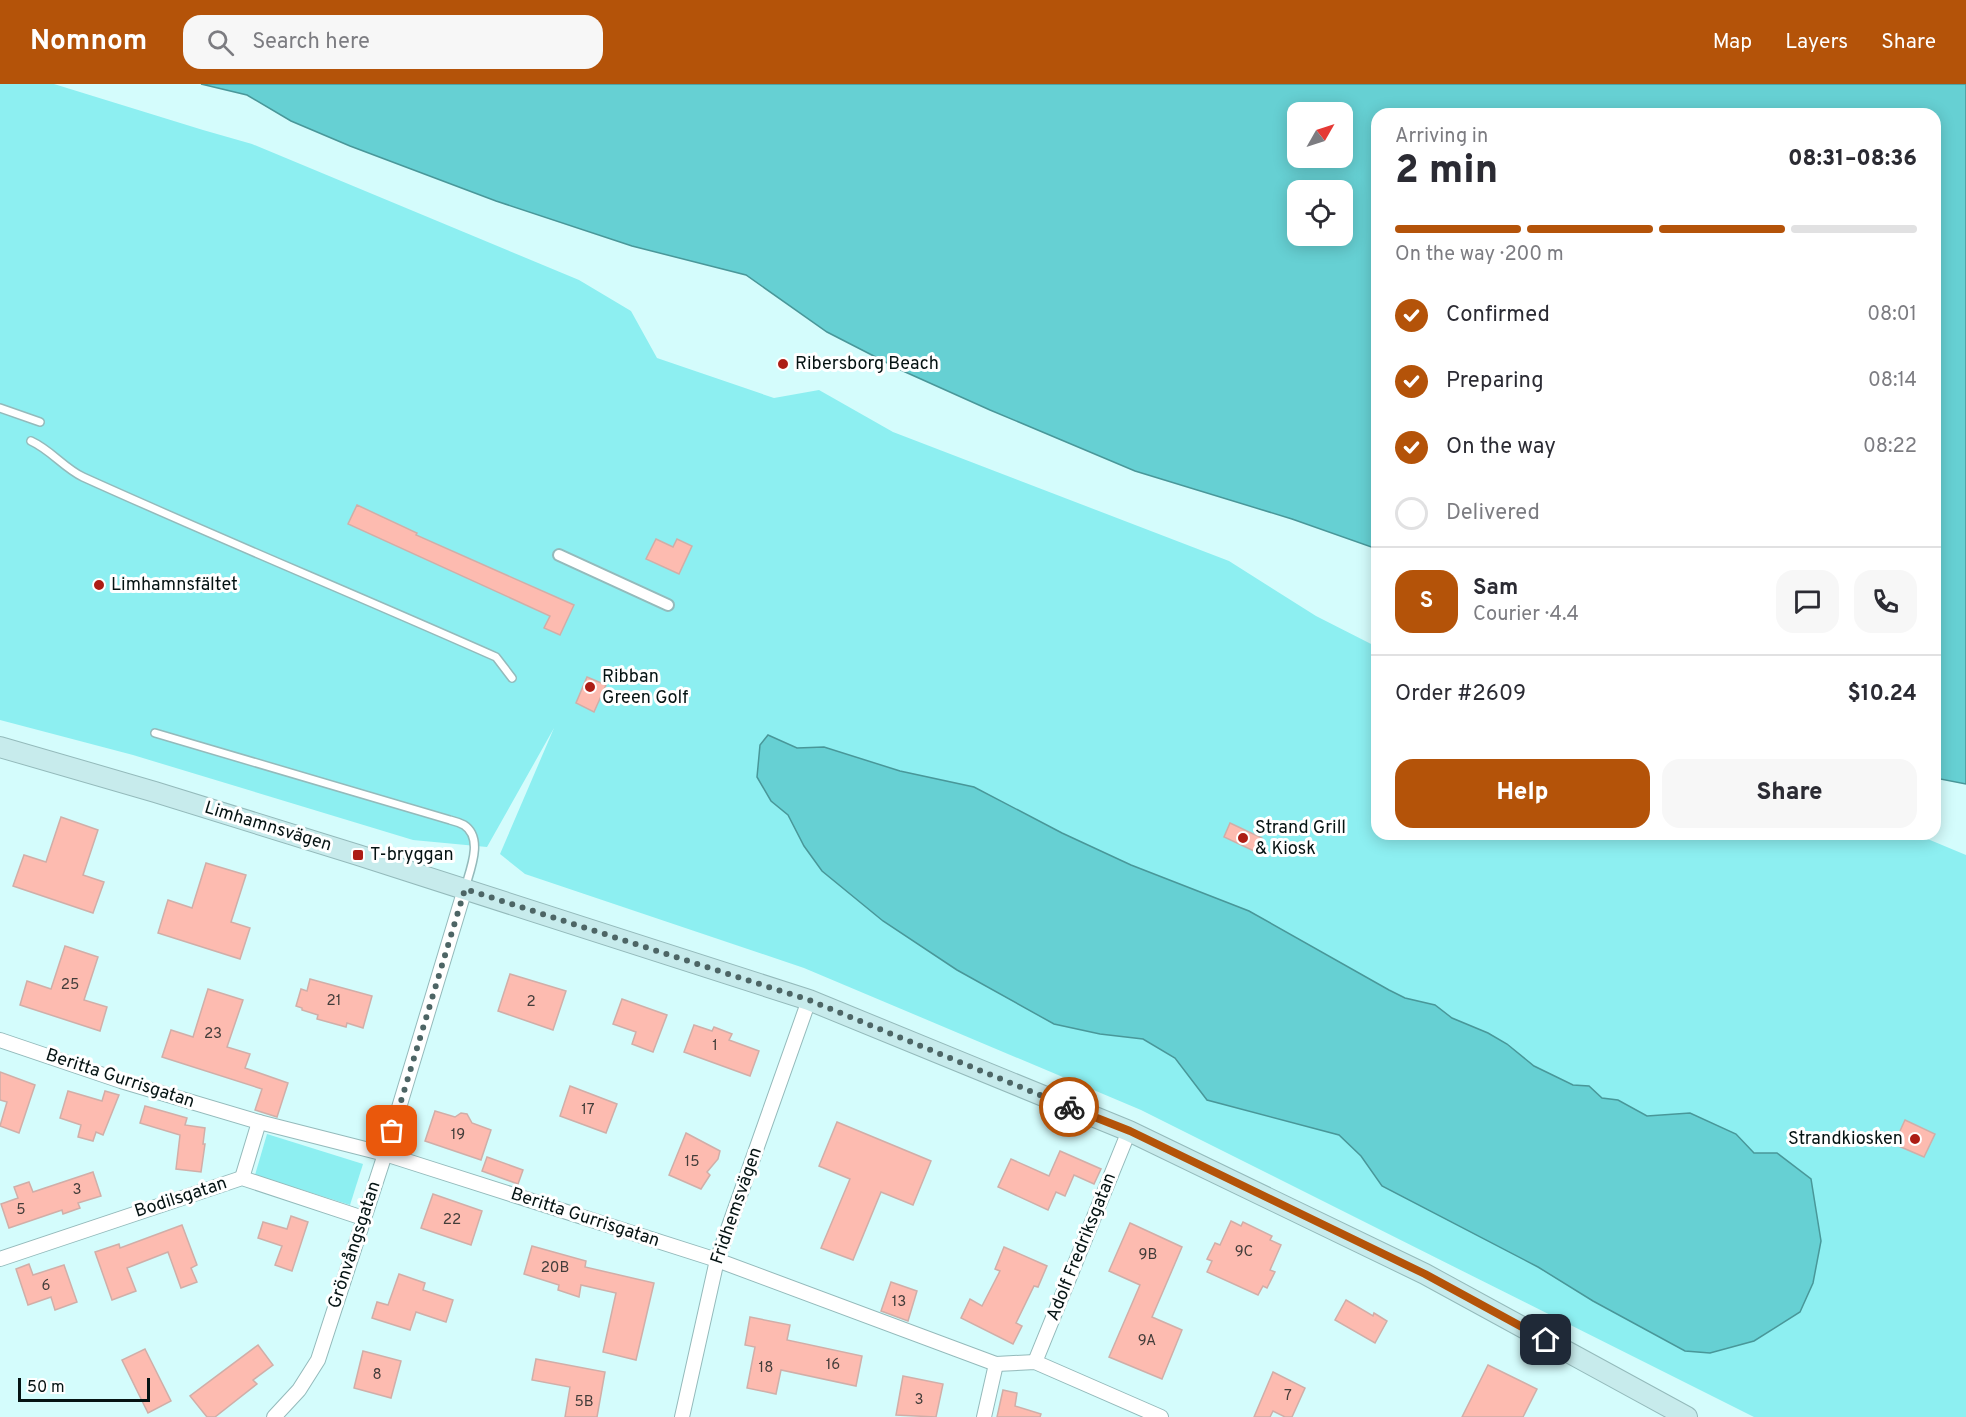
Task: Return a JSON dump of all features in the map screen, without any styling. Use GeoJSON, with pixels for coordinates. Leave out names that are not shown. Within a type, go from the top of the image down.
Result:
{"type":"FeatureCollection","features":[{"type":"Feature","properties":{"kind":"main road","name":"Limhamnsvägen"},"geometry":{"type":"LineString","coordinates":[[0,747],[155,792],[809,1000],[1130,1131],[1425,1274],[1687,1417]]}},
{"type":"Feature","properties":{"kind":"street"},"geometry":{"type":"LineString","coordinates":[[559,555],[668,605]]}},
{"type":"Feature","properties":{"kind":"street","name":"Grönvångsgatan"},"geometry":{"type":"LineString","coordinates":[[274,1417],[299,1390],[318,1360],[385,1154],[465,889]]}},
{"type":"Feature","properties":{"kind":"street","name":"Fridhemsvägen"},"geometry":{"type":"LineString","coordinates":[[682,1417],[717,1260],[809,1000]]}},
{"type":"Feature","properties":{"kind":"street","name":"Beritta Gurrisgatan"},"geometry":{"type":"LineString","coordinates":[[0,1040],[121,1081],[259,1122],[385,1154],[717,1260],[996,1364],[1035,1362],[1161,1417]]}},
{"type":"Feature","properties":{"kind":"street"},"geometry":{"type":"LineString","coordinates":[[242,1178],[259,1122]]}},
{"type":"Feature","properties":{"kind":"street","name":"Adolf Fredriksgatan"},"geometry":{"type":"LineString","coordinates":[[1035,1362],[1130,1131]]}},
{"type":"Feature","properties":{"kind":"street","name":"Bodilsgatan"},"geometry":{"type":"LineString","coordinates":[[0,1258],[242,1178],[363,1218]]}},
{"type":"Feature","properties":{"kind":"street"},"geometry":{"type":"LineString","coordinates":[[984,1417],[996,1364]]}},
{"type":"Feature","properties":{"kind":"lane"},"geometry":{"type":"LineString","coordinates":[[0,408],[40,422]]}},
{"type":"Feature","properties":{"kind":"lane"},"geometry":{"type":"LineString","coordinates":[[31,441],[48,450],[78,475],[224,541],[496,657],[512,678]]}},
{"type":"Feature","properties":{"kind":"lane"},"geometry":{"type":"LineString","coordinates":[[155,733],[465,825],[473,834],[475,843],[465,889]]}},
{"type":"Feature","properties":{"kind":"shaded area"},"geometry":{"type":"Polygon","coordinates":[[[0,84],[54,84],[252,144],[579,280],[631,311],[657,358],[774,398],[819,390],[893,432],[1229,561],[1316,616],[1371,644],[1371,840],[1930,840],[1966,855],[1966,1417],[1754,1417],[1141,1110],[804,968],[525,874],[500,854],[554,728],[487,847],[413,840],[133,755],[0,720],[0,84]]]}},
{"type":"Feature","properties":{"kind":"shaded area"},"geometry":{"type":"Polygon","coordinates":[[[201,84],[1966,84],[1966,784],[1941,779],[1941,108],[1371,108],[1371,547],[1292,519],[1135,471],[990,410],[903,371],[827,332],[746,275],[632,246],[496,201],[350,146],[291,121],[247,95],[201,84]]]}},
{"type":"Feature","properties":{"kind":"shaded area"},"geometry":{"type":"Polygon","coordinates":[[[768,735],[797,748],[824,747],[900,771],[974,787],[1062,833],[1131,865],[1249,911],[1389,990],[1405,998],[1435,1005],[1452,1018],[1488,1033],[1507,1044],[1534,1066],[1573,1085],[1589,1086],[1602,1098],[1618,1100],[1647,1116],[1690,1113],[1736,1134],[1754,1153],[1777,1153],[1811,1179],[1821,1241],[1813,1283],[1800,1312],[1754,1341],[1710,1353],[1685,1351],[1593,1301],[1538,1267],[1382,1186],[1361,1156],[1339,1135],[1207,1100],[1175,1058],[1143,1039],[1100,1034],[1054,1024],[957,970],[883,921],[822,871],[804,846],[788,815],[771,801],[757,777],[760,745],[768,735]]]}},
{"type":"Feature","properties":{"kind":"shaded area"},"geometry":{"type":"Polygon","coordinates":[[[267,1134],[363,1164],[350,1205],[255,1175],[267,1134]]]}},
{"type":"Feature","properties":{"kind":"building"},"geometry":{"type":"Polygon","coordinates":[[[357,505],[417,533],[416,535],[574,605],[560,635],[544,628],[550,616],[348,524],[357,505]]]}},
{"type":"Feature","properties":{"kind":"building"},"geometry":{"type":"Polygon","coordinates":[[[656,539],[673,547],[677,539],[692,546],[679,574],[646,559],[656,539]]]}},
{"type":"Feature","properties":{"kind":"building"},"geometry":{"type":"Polygon","coordinates":[[[587,677],[606,685],[594,712],[576,703],[587,677]]]}},
{"type":"Feature","properties":{"kind":"building"},"geometry":{"type":"Polygon","coordinates":[[[61,817],[98,830],[83,875],[104,882],[93,913],[13,886],[24,855],[46,862],[61,817]]]}},
{"type":"Feature","properties":{"kind":"building","name":"Strand Grill & Kiosk"},"geometry":{"type":"Polygon","coordinates":[[[1230,823],[1262,838],[1256,852],[1224,837],[1230,823]]]}},
{"type":"Feature","properties":{"kind":"building"},"geometry":{"type":"Polygon","coordinates":[[[206,863],[246,875],[231,922],[250,928],[240,959],[158,933],[168,900],[192,908],[206,863]]]}},
{"type":"Feature","properties":{"kind":"building"},"geometry":{"type":"Polygon","coordinates":[[[65,946],[98,957],[84,1000],[107,1007],[100,1031],[20,1005],[27,981],[51,989],[65,946]]]}},
{"type":"Feature","properties":{"kind":"building"},"geometry":{"type":"Polygon","coordinates":[[[510,974],[566,991],[553,1030],[498,1011],[510,974]]]}},
{"type":"Feature","properties":{"kind":"building"},"geometry":{"type":"Polygon","coordinates":[[[310,979],[372,996],[363,1028],[347,1023],[346,1027],[317,1019],[318,1015],[296,1006],[301,989],[307,991],[310,979]]]}},
{"type":"Feature","properties":{"kind":"building"},"geometry":{"type":"Polygon","coordinates":[[[208,989],[243,1000],[227,1047],[250,1054],[245,1068],[288,1083],[277,1117],[255,1110],[262,1089],[162,1057],[171,1030],[193,1037],[208,989]]]}},
{"type":"Feature","properties":{"kind":"building"},"geometry":{"type":"Polygon","coordinates":[[[622,999],[667,1015],[653,1052],[632,1044],[636,1032],[613,1024],[622,999]]]}},
{"type":"Feature","properties":{"kind":"building"},"geometry":{"type":"Polygon","coordinates":[[[694,1025],[712,1031],[714,1027],[732,1034],[729,1040],[759,1051],[750,1076],[684,1052],[694,1025]]]}},
{"type":"Feature","properties":{"kind":"building"},"geometry":{"type":"Polygon","coordinates":[[[0,1072],[35,1085],[19,1133],[0,1126],[7,1102],[0,1100],[0,1072]]]}},
{"type":"Feature","properties":{"kind":"building"},"geometry":{"type":"Polygon","coordinates":[[[570,1086],[617,1104],[606,1133],[560,1116],[570,1086]]]}},
{"type":"Feature","properties":{"kind":"building"},"geometry":{"type":"Polygon","coordinates":[[[68,1091],[102,1101],[105,1091],[119,1095],[103,1135],[96,1132],[93,1141],[78,1137],[81,1125],[60,1118],[68,1091]]]}},
{"type":"Feature","properties":{"kind":"building"},"geometry":{"type":"Polygon","coordinates":[[[145,1106],[187,1118],[185,1125],[205,1128],[201,1172],[176,1169],[180,1135],[140,1123],[145,1106]]]}},
{"type":"Feature","properties":{"kind":"building"},"geometry":{"type":"Polygon","coordinates":[[[435,1111],[455,1117],[461,1113],[467,1114],[472,1123],[491,1130],[481,1160],[425,1141],[435,1111]]]}},
{"type":"Feature","properties":{"kind":"building","name":"Strandkiosken"},"geometry":{"type":"Polygon","coordinates":[[[1905,1120],[1935,1134],[1924,1157],[1894,1144],[1905,1120]]]}},
{"type":"Feature","properties":{"kind":"building"},"geometry":{"type":"Polygon","coordinates":[[[837,1122],[931,1161],[913,1205],[881,1192],[853,1260],[821,1248],[850,1179],[819,1166],[837,1122]]]}},
{"type":"Feature","properties":{"kind":"building"},"geometry":{"type":"Polygon","coordinates":[[[686,1133],[720,1151],[718,1159],[707,1172],[710,1175],[701,1189],[669,1175],[686,1133]]]}},
{"type":"Feature","properties":{"kind":"building"},"geometry":{"type":"Polygon","coordinates":[[[1060,1151],[1101,1169],[1094,1184],[1074,1175],[1065,1196],[1056,1192],[1048,1210],[998,1187],[1011,1159],[1049,1176],[1060,1151]]]}},
{"type":"Feature","properties":{"kind":"building"},"geometry":{"type":"Polygon","coordinates":[[[487,1157],[523,1170],[518,1184],[482,1171],[487,1157]]]}},
{"type":"Feature","properties":{"kind":"building"},"geometry":{"type":"Polygon","coordinates":[[[93,1172],[101,1196],[78,1203],[80,1208],[63,1214],[62,1210],[9,1228],[1,1204],[18,1198],[14,1187],[29,1182],[33,1192],[93,1172]]]}},
{"type":"Feature","properties":{"kind":"building"},"geometry":{"type":"Polygon","coordinates":[[[433,1194],[482,1211],[471,1245],[421,1228],[433,1194]]]}},
{"type":"Feature","properties":{"kind":"building"},"geometry":{"type":"Polygon","coordinates":[[[291,1216],[308,1222],[292,1271],[275,1265],[282,1246],[258,1238],[263,1222],[287,1229],[291,1216]]]}},
{"type":"Feature","properties":{"kind":"building"},"geometry":{"type":"Polygon","coordinates":[[[1231,1221],[1241,1226],[1243,1222],[1272,1236],[1270,1240],[1281,1245],[1270,1270],[1275,1272],[1267,1288],[1263,1286],[1258,1295],[1207,1272],[1212,1261],[1207,1259],[1215,1243],[1220,1245],[1231,1221]]]}},
{"type":"Feature","properties":{"kind":"building"},"geometry":{"type":"Polygon","coordinates":[[[1130,1223],[1182,1247],[1152,1317],[1182,1330],[1162,1379],[1109,1357],[1140,1285],[1109,1271],[1130,1223]]]}},
{"type":"Feature","properties":{"kind":"building"},"geometry":{"type":"Polygon","coordinates":[[[182,1225],[197,1265],[191,1268],[197,1282],[181,1288],[168,1252],[127,1268],[136,1291],[112,1300],[95,1252],[119,1244],[120,1248],[182,1225]]]}},
{"type":"Feature","properties":{"kind":"building"},"geometry":{"type":"Polygon","coordinates":[[[532,1246],[586,1261],[585,1267],[654,1283],[636,1360],[603,1352],[616,1293],[581,1285],[579,1297],[558,1290],[559,1285],[524,1274],[532,1246]]]}},
{"type":"Feature","properties":{"kind":"building"},"geometry":{"type":"Polygon","coordinates":[[[1004,1247],[1047,1266],[1038,1287],[1034,1286],[1016,1323],[1022,1326],[1013,1344],[961,1318],[970,1299],[982,1306],[1000,1271],[995,1269],[1004,1247]]]}},
{"type":"Feature","properties":{"kind":"building"},"geometry":{"type":"Polygon","coordinates":[[[29,1264],[33,1275],[64,1265],[77,1302],[55,1310],[51,1297],[28,1305],[16,1269],[29,1264]]]}},
{"type":"Feature","properties":{"kind":"building"},"geometry":{"type":"Polygon","coordinates":[[[399,1274],[425,1283],[423,1290],[453,1300],[446,1322],[416,1312],[410,1330],[372,1318],[377,1302],[388,1305],[399,1274]]]}},
{"type":"Feature","properties":{"kind":"building"},"geometry":{"type":"Polygon","coordinates":[[[891,1282],[917,1291],[908,1321],[881,1311],[891,1282]]]}},
{"type":"Feature","properties":{"kind":"building"},"geometry":{"type":"Polygon","coordinates":[[[1346,1300],[1373,1316],[1374,1313],[1387,1321],[1375,1343],[1335,1320],[1346,1300]]]}},
{"type":"Feature","properties":{"kind":"building"},"geometry":{"type":"Polygon","coordinates":[[[750,1317],[790,1325],[787,1340],[862,1356],[856,1386],[781,1370],[776,1394],[747,1388],[755,1347],[745,1345],[750,1317]]]}},
{"type":"Feature","properties":{"kind":"building"},"geometry":{"type":"Polygon","coordinates":[[[258,1345],[273,1365],[253,1380],[257,1384],[215,1417],[207,1417],[190,1396],[258,1345]]]}},
{"type":"Feature","properties":{"kind":"building"},"geometry":{"type":"Polygon","coordinates":[[[145,1349],[171,1401],[148,1413],[122,1360],[145,1349]]]}},
{"type":"Feature","properties":{"kind":"building"},"geometry":{"type":"Polygon","coordinates":[[[363,1351],[401,1361],[391,1398],[354,1388],[363,1351]]]}},
{"type":"Feature","properties":{"kind":"building"},"geometry":{"type":"Polygon","coordinates":[[[536,1359],[605,1372],[597,1417],[565,1417],[570,1387],[532,1380],[536,1359]]]}},
{"type":"Feature","properties":{"kind":"building"},"geometry":{"type":"Polygon","coordinates":[[[1488,1365],[1537,1389],[1523,1417],[1462,1417],[1488,1365]]]}},
{"type":"Feature","properties":{"kind":"building"},"geometry":{"type":"Polygon","coordinates":[[[1273,1372],[1305,1388],[1292,1417],[1285,1417],[1273,1411],[1270,1417],[1254,1417],[1273,1372]]]}},
{"type":"Feature","properties":{"kind":"building"},"geometry":{"type":"Polygon","coordinates":[[[903,1376],[943,1384],[936,1417],[896,1415],[903,1376]]]}},
{"type":"Feature","properties":{"kind":"building"},"geometry":{"type":"Polygon","coordinates":[[[1003,1390],[1017,1393],[1015,1406],[1041,1414],[1040,1417],[997,1417],[1003,1390]]]}},
{"type":"Feature","properties":{"kind":"way so far"},"geometry":{"type":"LineString","coordinates":[[392,1131],[465,889],[809,1000],[1069,1107]]}},
{"type":"Feature","properties":{"kind":"place","name":"Ribersborg Beach"},"geometry":{"type":"Point","coordinates":[783,364]}},
{"type":"Feature","properties":{"kind":"place","name":"Limhamnsfältet"},"geometry":{"type":"Point","coordinates":[99,585]}},
{"type":"Feature","properties":{"kind":"place","name":"Ribban Green Golf"},"geometry":{"type":"Point","coordinates":[590,687]}},
{"type":"Feature","properties":{"kind":"place","name":"Strand Grill & Kiosk"},"geometry":{"type":"Point","coordinates":[1243,838]}},
{"type":"Feature","properties":{"kind":"place","name":"T-bryggan"},"geometry":{"type":"Point","coordinates":[358,855]}},
{"type":"Feature","properties":{"kind":"place","name":"Strandkiosken"},"geometry":{"type":"Point","coordinates":[1915,1139]}},
{"type":"Feature","properties":{"kind":"route"},"geometry":{"type":"LineString","coordinates":[[1069,1107],[1130,1131],[1425,1274],[1546,1340]]}}]}
